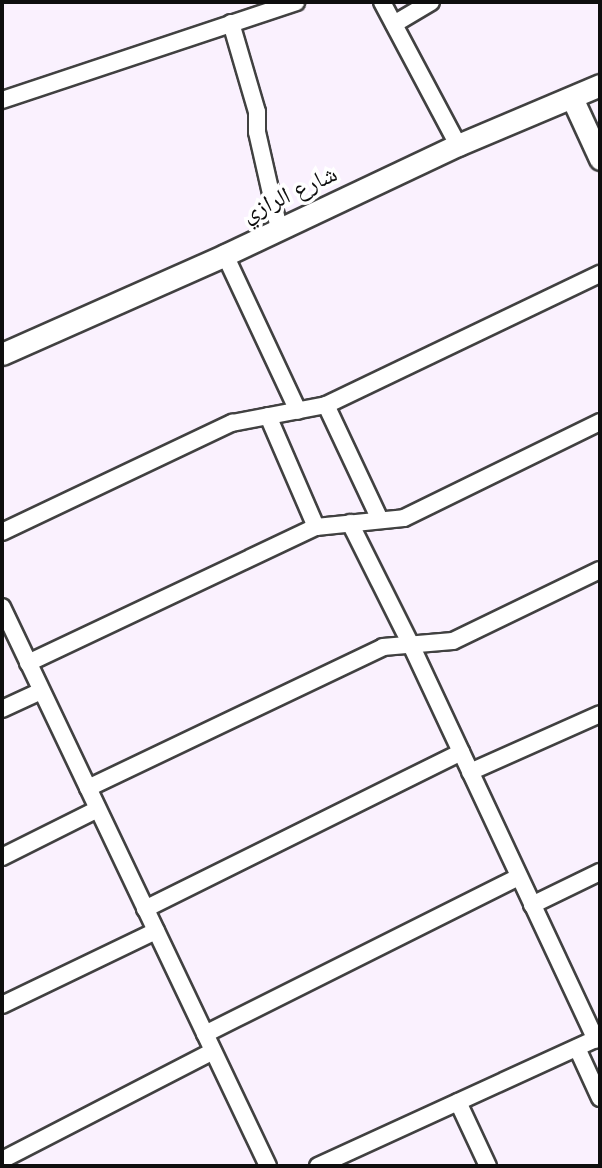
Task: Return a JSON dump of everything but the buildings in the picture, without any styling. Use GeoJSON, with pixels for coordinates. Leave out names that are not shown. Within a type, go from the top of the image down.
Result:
{"type":"FeatureCollection","features":[{"type":"Feature","properties":{"kind":"street"},"geometry":{"type":"LineString","coordinates":[[2,100],[296,2]]}},
{"type":"Feature","properties":{"kind":"street"},"geometry":{"type":"LineString","coordinates":[[382,2],[458,145]]}},
{"type":"Feature","properties":{"kind":"street"},"geometry":{"type":"LineString","coordinates":[[394,24],[431,2]]}},
{"type":"Feature","properties":{"kind":"street"},"geometry":{"type":"LineString","coordinates":[[231,23],[257,111],[257,132],[279,229]]}},
{"type":"Feature","properties":{"kind":"street","name":"شارع الرازي"},"geometry":{"type":"LineString","coordinates":[[2,354],[225,255],[458,145],[600,85]]}},
{"type":"Feature","properties":{"kind":"street"},"geometry":{"type":"LineString","coordinates":[[572,98],[600,159]]}},
{"type":"Feature","properties":{"kind":"street"},"geometry":{"type":"LineString","coordinates":[[225,255],[298,411]]}},
{"type":"Feature","properties":{"kind":"street"},"geometry":{"type":"LineString","coordinates":[[2,532],[232,423],[326,405],[600,274]]}},
{"type":"Feature","properties":{"kind":"street"},"geometry":{"type":"LineString","coordinates":[[326,405],[380,520]]}},
{"type":"Feature","properties":{"kind":"street"},"geometry":{"type":"LineString","coordinates":[[268,416],[316,527]]}},
{"type":"Feature","properties":{"kind":"street"},"geometry":{"type":"LineString","coordinates":[[28,663],[316,527],[404,518],[600,422]]}},
{"type":"Feature","properties":{"kind":"street"},"geometry":{"type":"LineString","coordinates":[[318,1166],[598,1038],[350,523]]}},
{"type":"Feature","properties":{"kind":"street"},"geometry":{"type":"LineString","coordinates":[[88,788],[383,647],[453,641],[600,570]]}},
{"type":"Feature","properties":{"kind":"street"},"geometry":{"type":"LineString","coordinates":[[2,607],[268,1166]]}},
{"type":"Feature","properties":{"kind":"street"},"geometry":{"type":"LineString","coordinates":[[2,709],[41,691]]}},
{"type":"Feature","properties":{"kind":"street"},"geometry":{"type":"LineString","coordinates":[[470,772],[600,714]]}},
{"type":"Feature","properties":{"kind":"street"},"geometry":{"type":"LineString","coordinates":[[145,909],[461,752]]}},
{"type":"Feature","properties":{"kind":"street"},"geometry":{"type":"LineString","coordinates":[[2,857],[98,810]]}},
{"type":"Feature","properties":{"kind":"street"},"geometry":{"type":"LineString","coordinates":[[532,905],[600,872]]}},
{"type":"Feature","properties":{"kind":"street"},"geometry":{"type":"LineString","coordinates":[[205,1034],[519,877]]}},
{"type":"Feature","properties":{"kind":"street"},"geometry":{"type":"LineString","coordinates":[[2,1005],[156,931]]}},
{"type":"Feature","properties":{"kind":"street"},"geometry":{"type":"LineString","coordinates":[[577,1048],[600,1098]]}},
{"type":"Feature","properties":{"kind":"street"},"geometry":{"type":"LineString","coordinates":[[2,1160],[213,1051]]}},
{"type":"Feature","properties":{"kind":"street"},"geometry":{"type":"LineString","coordinates":[[457,1102],[488,1166]]}}]}
